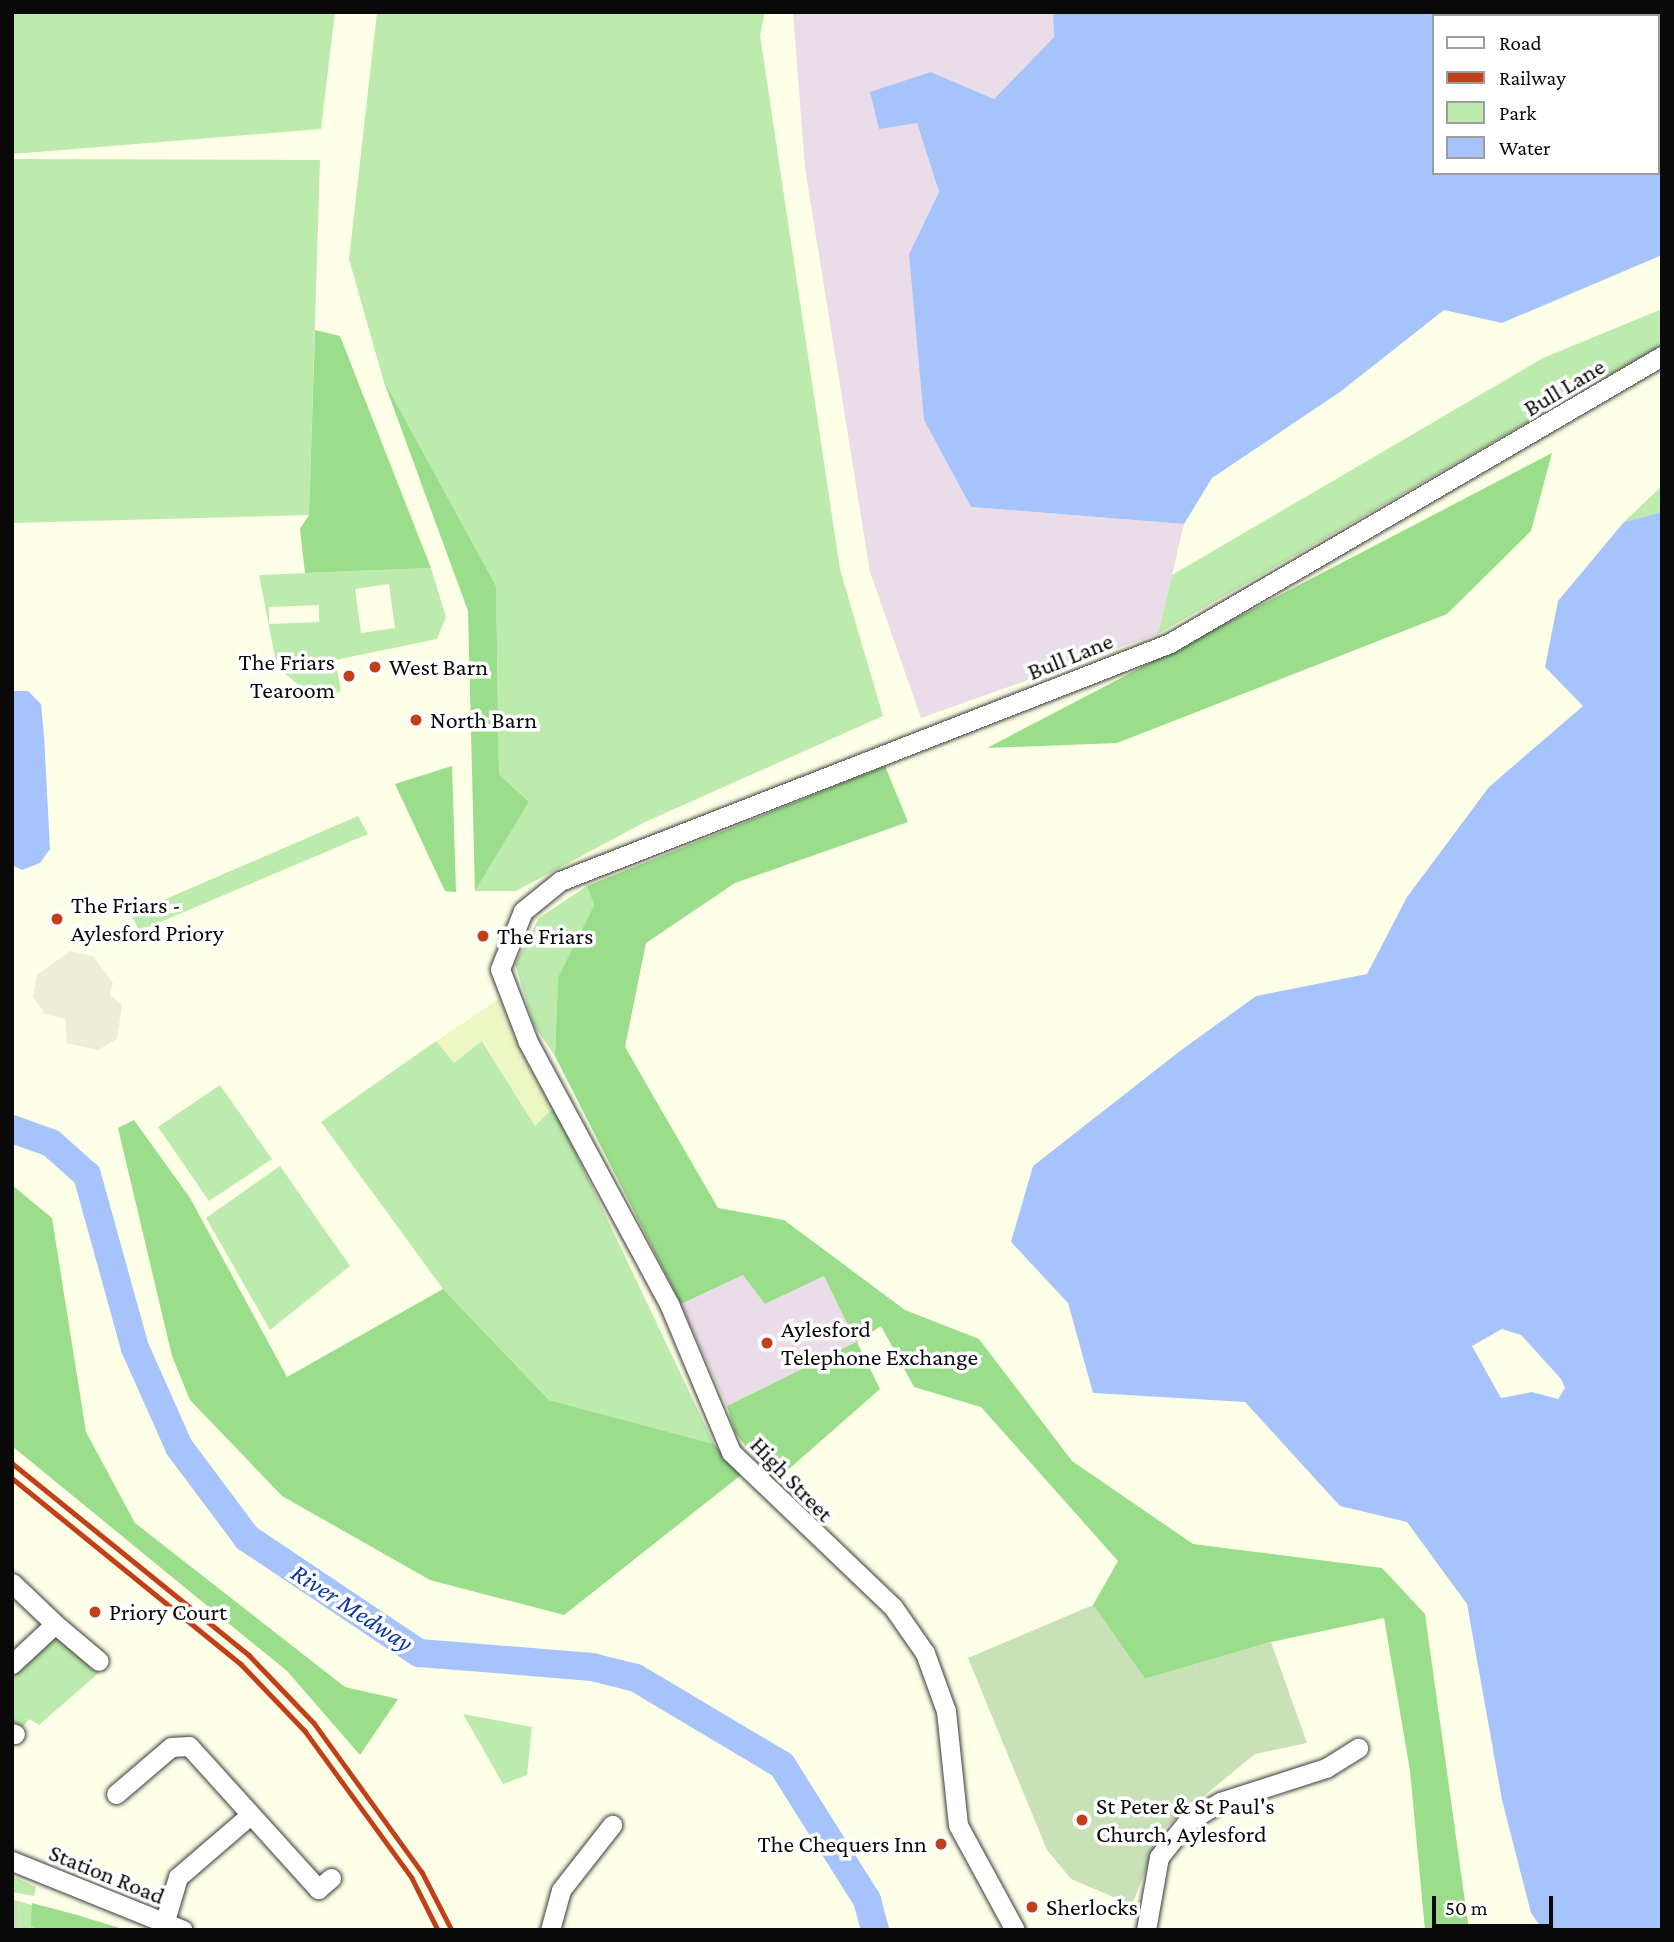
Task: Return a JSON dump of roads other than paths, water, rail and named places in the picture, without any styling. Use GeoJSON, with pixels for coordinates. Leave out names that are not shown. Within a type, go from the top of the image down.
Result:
{"type":"FeatureCollection","features":[{"type":"Feature","properties":{"kind":"street","name":"Bull Lane"},"geometry":{"type":"LineString","coordinates":[[500,969],[523,911],[559,881],[1170,643],[1662,356]]}},
{"type":"Feature","properties":{"kind":"street","name":"High Street"},"geometry":{"type":"LineString","coordinates":[[500,969],[528,1042],[669,1304],[731,1452],[893,1607],[925,1653],[946,1711],[958,1825],[1015,1930]]}},
{"type":"Feature","properties":{"kind":"street"},"geometry":{"type":"LineString","coordinates":[[12,1583],[99,1661]]}},
{"type":"Feature","properties":{"kind":"street"},"geometry":{"type":"LineString","coordinates":[[12,1664],[55,1624]]}},
{"type":"Feature","properties":{"kind":"street"},"geometry":{"type":"LineString","coordinates":[[116,1794],[171,1747],[189,1746],[318,1889],[331,1878]]}},
{"type":"Feature","properties":{"kind":"street"},"geometry":{"type":"LineString","coordinates":[[1146,1930],[1159,1857],[1192,1818],[1220,1802],[1326,1768],[1358,1748]]}},
{"type":"Feature","properties":{"kind":"street"},"geometry":{"type":"LineString","coordinates":[[164,1924],[178,1877],[250,1815]]}},
{"type":"Feature","properties":{"kind":"street"},"geometry":{"type":"LineString","coordinates":[[550,1930],[561,1890],[612,1825]]}},
{"type":"Feature","properties":{"kind":"street","name":"Station Road"},"geometry":{"type":"LineString","coordinates":[[12,1861],[183,1930]]}},
{"type":"Feature","properties":{"kind":"water"},"geometry":{"type":"Polygon","coordinates":[[[1053,12],[1662,12],[1662,255],[1502,323],[1444,310],[1340,392],[1212,478],[1184,524],[971,507],[924,420],[909,254],[939,192],[917,123],[879,129],[870,92],[931,72],[994,99],[1054,37],[1053,12]]]}},
{"type":"Feature","properties":{"kind":"water"},"geometry":{"type":"Polygon","coordinates":[[[1662,512],[1662,1930],[1543,1930],[1531,1913],[1502,1800],[1467,1604],[1407,1522],[1340,1506],[1245,1402],[1093,1393],[1068,1303],[1011,1242],[1033,1166],[1180,1051],[1256,996],[1367,974],[1407,897],[1489,787],[1583,706],[1545,667],[1558,601],[1624,522],[1662,512]],[[1502,1329],[1472,1346],[1501,1398],[1532,1392],[1558,1399],[1565,1388],[1561,1379],[1521,1335],[1502,1329]]]}},
{"type":"Feature","properties":{"kind":"water"},"geometry":{"type":"Polygon","coordinates":[[[12,691],[28,691],[41,704],[44,736],[50,849],[40,863],[22,870],[12,865],[12,691]]]}},
{"type":"Feature","properties":{"kind":"waterway","name":"River Medway"},"geometry":{"type":"LineString","coordinates":[[12,1129],[51,1143],[87,1175],[135,1348],[179,1447],[247,1538],[419,1653],[592,1667],[636,1678],[782,1765],[867,1900],[875,1930]]}},
{"type":"Feature","properties":{"kind":"railway"},"geometry":{"type":"LineString","coordinates":[[12,1463],[249,1655],[314,1723],[422,1872],[452,1930]]}},
{"type":"Feature","properties":{"kind":"railway"},"geometry":{"type":"LineString","coordinates":[[12,1478],[241,1664],[305,1731],[412,1878],[438,1930]]}},
{"type":"Feature","properties":{"kind":"place","name":"West Barn"},"geometry":{"type":"Point","coordinates":[375,667]}},
{"type":"Feature","properties":{"kind":"place","name":"The Friars Tearoom"},"geometry":{"type":"Point","coordinates":[349,676]}},
{"type":"Feature","properties":{"kind":"place","name":"North Barn"},"geometry":{"type":"Point","coordinates":[416,720]}},
{"type":"Feature","properties":{"kind":"place","name":"The Friars - Aylesford Priory"},"geometry":{"type":"Point","coordinates":[57,919]}},
{"type":"Feature","properties":{"kind":"place","name":"The Friars"},"geometry":{"type":"Point","coordinates":[483,936]}},
{"type":"Feature","properties":{"kind":"place","name":"Aylesford Telephone Exchange"},"geometry":{"type":"Point","coordinates":[767,1343]}},
{"type":"Feature","properties":{"kind":"place","name":"Priory Court"},"geometry":{"type":"Point","coordinates":[95,1612]}},
{"type":"Feature","properties":{"kind":"place","name":"St Peter & St Paul's Church, Aylesford"},"geometry":{"type":"Point","coordinates":[1082,1820]}},
{"type":"Feature","properties":{"kind":"place","name":"The Chequers Inn"},"geometry":{"type":"Point","coordinates":[941,1844]}},
{"type":"Feature","properties":{"kind":"place","name":"Sherlocks"},"geometry":{"type":"Point","coordinates":[1032,1907]}}]}
